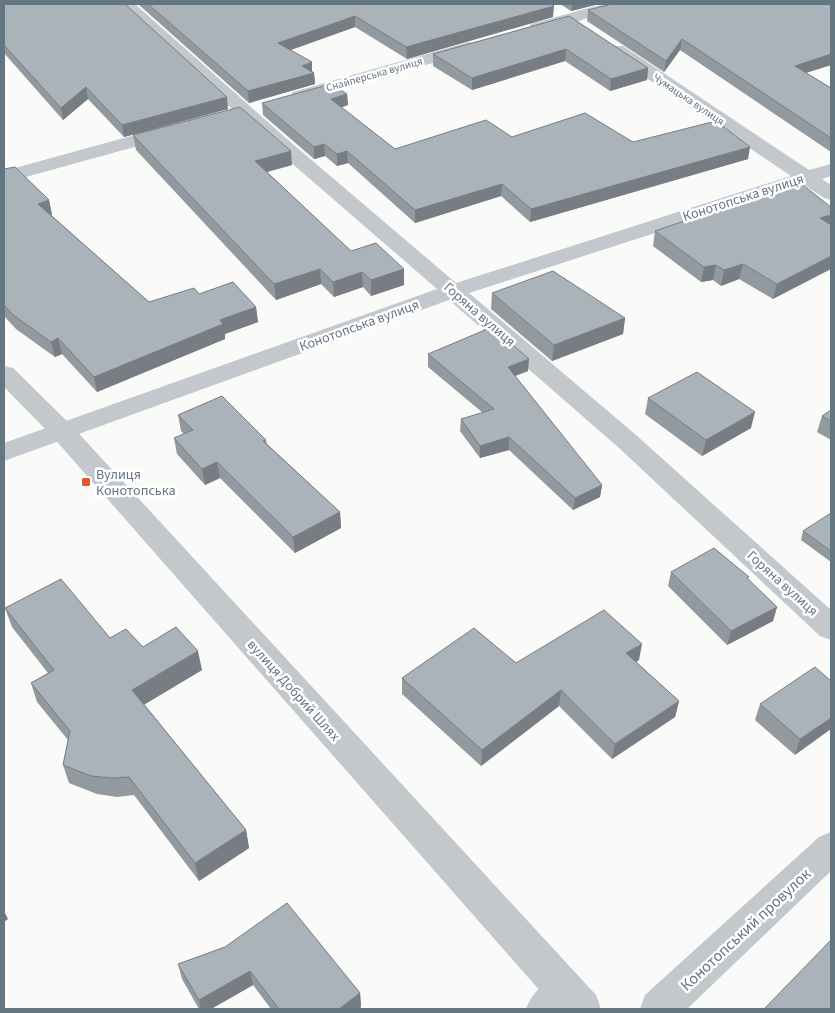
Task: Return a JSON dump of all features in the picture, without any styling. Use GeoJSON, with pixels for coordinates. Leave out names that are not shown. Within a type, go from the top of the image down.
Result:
{"type":"FeatureCollection","features":[{"type":"Feature","properties":{"kind":"street","name":"Горяна вулиця"},"geometry":{"type":"LineString","coordinates":[[126,4],[245,112],[628,441],[831,628]]}},
{"type":"Feature","properties":{"kind":"street"},"geometry":{"type":"LineString","coordinates":[[547,4],[588,30]]}},
{"type":"Feature","properties":{"kind":"street"},"geometry":{"type":"LineString","coordinates":[[523,32],[571,19],[584,13],[628,4]]}},
{"type":"Feature","properties":{"kind":"street","name":"Чумацька вулиця"},"geometry":{"type":"LineString","coordinates":[[604,41],[831,194]]}},
{"type":"Feature","properties":{"kind":"street","name":"Снайперська вулиця"},"geometry":{"type":"LineString","coordinates":[[281,102],[485,42]]}},
{"type":"Feature","properties":{"kind":"street"},"geometry":{"type":"LineString","coordinates":[[4,177],[188,126]]}},
{"type":"Feature","properties":{"kind":"street","name":"Конотопська вулиця"},"geometry":{"type":"LineString","coordinates":[[4,452],[61,430],[453,292],[831,170]]}},
{"type":"Feature","properties":{"kind":"street","name":"вулиця Добрий Шлях"},"geometry":{"type":"LineString","coordinates":[[4,373],[61,430],[564,1003]]}},
{"type":"Feature","properties":{"kind":"street","name":"Конотопський провулок"},"geometry":{"type":"LineString","coordinates":[[659,1009],[831,848]]}},
{"type":"Feature","properties":{"kind":"building"},"geometry":{"type":"Polygon","coordinates":[[[4,4],[125,4],[227,97],[122,125],[86,87],[61,108],[4,45],[4,4]]]}},
{"type":"Feature","properties":{"kind":"building"},"geometry":{"type":"Polygon","coordinates":[[[148,4],[551,4],[554,6],[406,47],[355,16],[278,43],[312,62],[302,66],[314,73],[248,91],[148,4]]]}},
{"type":"Feature","properties":{"kind":"building"},"geometry":{"type":"Polygon","coordinates":[[[612,4],[831,4],[831,54],[795,66],[831,88],[831,138],[682,39],[666,61],[588,10],[612,4]]]}},
{"type":"Feature","properties":{"kind":"building"},"geometry":{"type":"Polygon","coordinates":[[[569,16],[648,68],[611,79],[566,49],[472,78],[433,54],[569,16]]]}},
{"type":"Feature","properties":{"kind":"building"},"geometry":{"type":"Polygon","coordinates":[[[331,84],[347,94],[331,99],[395,149],[486,120],[512,137],[585,113],[633,142],[716,121],[750,147],[531,209],[502,184],[415,210],[347,151],[337,154],[324,144],[314,147],[262,103],[331,84]]]}},
{"type":"Feature","properties":{"kind":"building"},"geometry":{"type":"Polygon","coordinates":[[[240,107],[291,151],[255,161],[351,251],[376,243],[404,269],[371,280],[362,272],[333,282],[320,269],[274,284],[133,135],[240,107]]]}},
{"type":"Feature","properties":{"kind":"building"},"geometry":{"type":"Polygon","coordinates":[[[15,167],[49,200],[38,204],[149,302],[194,288],[199,294],[233,282],[256,307],[220,320],[223,324],[94,377],[58,338],[51,342],[12,314],[4,305],[4,169],[15,167]]]}},
{"type":"Feature","properties":{"kind":"building"},"geometry":{"type":"Polygon","coordinates":[[[799,182],[831,207],[831,215],[820,218],[831,225],[831,256],[777,284],[743,264],[724,270],[716,265],[704,267],[655,231],[799,182]]]}},
{"type":"Feature","properties":{"kind":"building"},"geometry":{"type":"Polygon","coordinates":[[[553,271],[625,318],[554,345],[492,293],[553,271]]]}},
{"type":"Feature","properties":{"kind":"building"},"geometry":{"type":"Polygon","coordinates":[[[492,327],[529,359],[508,367],[602,485],[575,498],[509,437],[480,446],[461,419],[494,409],[428,354],[492,327]]]}},
{"type":"Feature","properties":{"kind":"building"},"geometry":{"type":"Polygon","coordinates":[[[697,372],[755,412],[706,440],[648,398],[697,372]]]}},
{"type":"Feature","properties":{"kind":"building"},"geometry":{"type":"Polygon","coordinates":[[[222,396],[266,440],[263,441],[340,512],[293,537],[217,462],[202,469],[174,438],[193,430],[178,415],[222,396]]]}},
{"type":"Feature","properties":{"kind":"building"},"geometry":{"type":"Polygon","coordinates":[[[831,410],[831,421],[822,416],[831,410]]]}},
{"type":"Feature","properties":{"kind":"building"},"geometry":{"type":"Polygon","coordinates":[[[831,513],[831,551],[803,531],[831,513]]]}},
{"type":"Feature","properties":{"kind":"building"},"geometry":{"type":"Polygon","coordinates":[[[714,548],[749,577],[747,578],[777,607],[731,631],[671,572],[714,548]]]}},
{"type":"Feature","properties":{"kind":"building"},"geometry":{"type":"Polygon","coordinates":[[[61,579],[110,638],[126,629],[143,647],[176,627],[198,651],[132,690],[246,830],[195,863],[129,777],[91,776],[63,765],[70,731],[31,683],[54,670],[5,608],[61,579]]]}},
{"type":"Feature","properties":{"kind":"building"},"geometry":{"type":"Polygon","coordinates":[[[604,610],[642,644],[626,653],[679,701],[615,744],[561,690],[482,750],[402,678],[474,628],[516,663],[604,610]]]}},
{"type":"Feature","properties":{"kind":"building"},"geometry":{"type":"Polygon","coordinates":[[[815,667],[831,681],[831,718],[800,739],[760,704],[815,667]]]}},
{"type":"Feature","properties":{"kind":"building"},"geometry":{"type":"Polygon","coordinates":[[[287,903],[360,993],[339,1009],[279,1009],[250,971],[199,1000],[178,964],[225,947],[287,903]]]}},
{"type":"Feature","properties":{"kind":"building"},"geometry":{"type":"Polygon","coordinates":[[[831,940],[831,1009],[764,1009],[831,940]]]}},
{"type":"Feature","properties":{"kind":"place","name":"Вулиця Конотопська"},"geometry":{"type":"Point","coordinates":[86,482]}}]}
